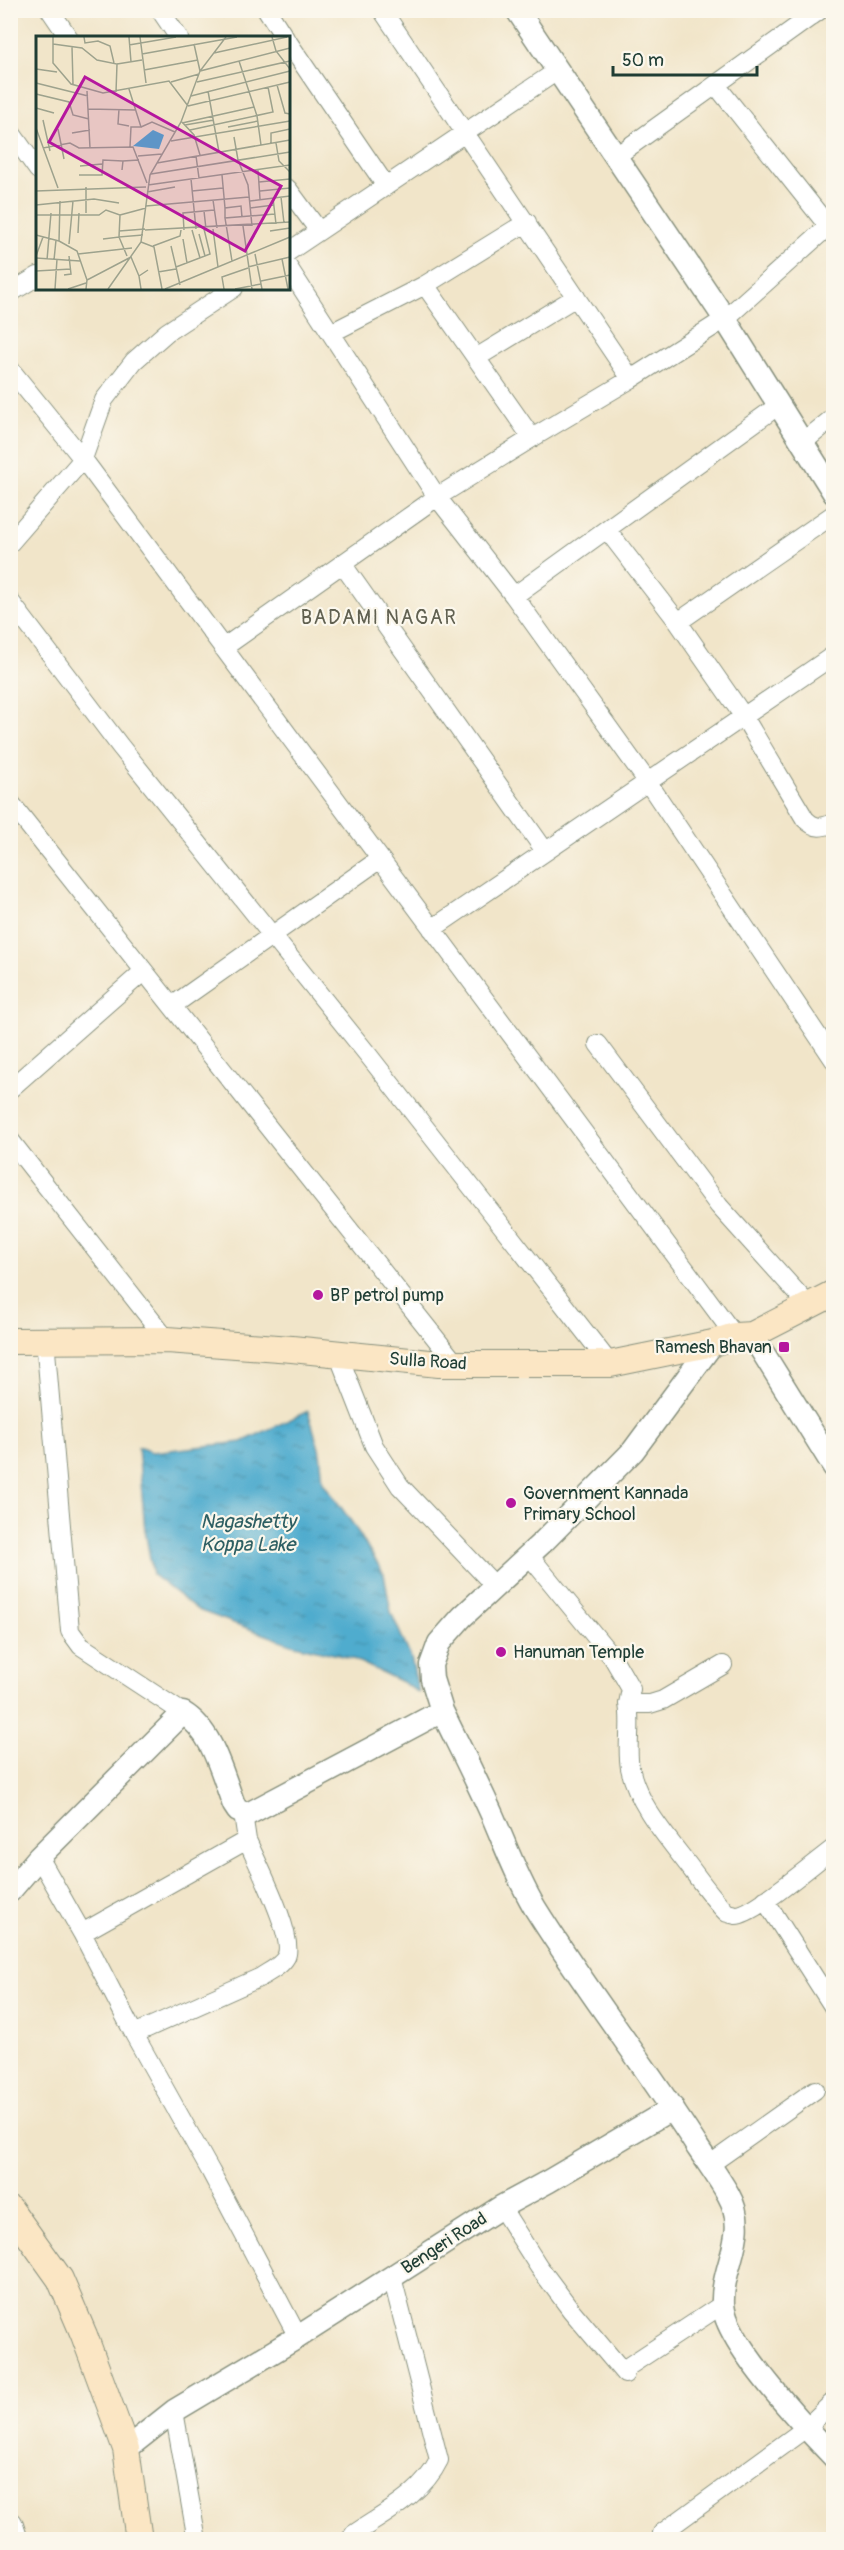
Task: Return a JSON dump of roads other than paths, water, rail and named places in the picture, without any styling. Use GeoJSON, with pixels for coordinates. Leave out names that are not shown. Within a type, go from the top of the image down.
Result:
{"type":"FeatureCollection","features":[{"type":"Feature","properties":{"kind":"main road","name":"Sulla Road"},"geometry":{"type":"LineString","coordinates":[[10,1341],[167,1340],[456,1364],[610,1364],[733,1338],[834,1293]]}},
{"type":"Feature","properties":{"kind":"main road"},"geometry":{"type":"LineString","coordinates":[[10,2209],[60,2279],[84,2335],[126,2449],[139,2540]]}},
{"type":"Feature","properties":{"kind":"street"},"geometry":{"type":"LineString","coordinates":[[50,10],[68,36]]}},
{"type":"Feature","properties":{"kind":"street"},"geometry":{"type":"LineString","coordinates":[[267,10],[284,36]]}},
{"type":"Feature","properties":{"kind":"street"},"geometry":{"type":"LineString","coordinates":[[382,10],[631,379]]}},
{"type":"Feature","properties":{"kind":"street"},"geometry":{"type":"LineString","coordinates":[[517,10],[725,320],[834,493]]}},
{"type":"Feature","properties":{"kind":"street"},"geometry":{"type":"LineString","coordinates":[[615,157],[820,10]]}},
{"type":"Feature","properties":{"kind":"street"},"geometry":{"type":"LineString","coordinates":[[162,11],[178,36]]}},
{"type":"Feature","properties":{"kind":"street"},"geometry":{"type":"LineString","coordinates":[[290,45],[386,186]]}},
{"type":"Feature","properties":{"kind":"street"},"geometry":{"type":"LineString","coordinates":[[290,251],[557,71]]}},
{"type":"Feature","properties":{"kind":"street"},"geometry":{"type":"LineString","coordinates":[[223,648],[437,497],[725,320],[831,224],[716,85]]}},
{"type":"Feature","properties":{"kind":"street"},"geometry":{"type":"LineString","coordinates":[[10,131],[36,167]]}},
{"type":"Feature","properties":{"kind":"street"},"geometry":{"type":"LineString","coordinates":[[290,192],[319,231]]}},
{"type":"Feature","properties":{"kind":"street"},"geometry":{"type":"LineString","coordinates":[[331,333],[425,285],[527,222]]}},
{"type":"Feature","properties":{"kind":"street"},"geometry":{"type":"LineString","coordinates":[[290,270],[437,497],[514,596],[647,781],[834,1060]]}},
{"type":"Feature","properties":{"kind":"street"},"geometry":{"type":"LineString","coordinates":[[10,293],[36,277]]}},
{"type":"Feature","properties":{"kind":"street"},"geometry":{"type":"LineString","coordinates":[[425,285],[532,438]]}},
{"type":"Feature","properties":{"kind":"street"},"geometry":{"type":"LineString","coordinates":[[10,543],[82,459],[104,400],[134,361],[167,332],[231,290]]}},
{"type":"Feature","properties":{"kind":"street"},"geometry":{"type":"LineString","coordinates":[[476,358],[576,297]]}},
{"type":"Feature","properties":{"kind":"street"},"geometry":{"type":"LineString","coordinates":[[10,369],[82,459],[733,1338],[834,1467]]}},
{"type":"Feature","properties":{"kind":"street"},"geometry":{"type":"LineString","coordinates":[[514,596],[608,531],[779,405]]}},
{"type":"Feature","properties":{"kind":"street"},"geometry":{"type":"LineString","coordinates":[[802,443],[834,417]]}},
{"type":"Feature","properties":{"kind":"street"},"geometry":{"type":"LineString","coordinates":[[678,622],[834,514]]}},
{"type":"Feature","properties":{"kind":"street"},"geometry":{"type":"LineString","coordinates":[[608,531],[678,622],[744,717],[805,819],[820,828],[834,823]]}},
{"type":"Feature","properties":{"kind":"street"},"geometry":{"type":"LineString","coordinates":[[343,565],[545,851]]}},
{"type":"Feature","properties":{"kind":"street"},"geometry":{"type":"LineString","coordinates":[[10,601],[120,746],[273,936],[610,1364]]}},
{"type":"Feature","properties":{"kind":"street"},"geometry":{"type":"LineString","coordinates":[[432,929],[834,654]]}},
{"type":"Feature","properties":{"kind":"street"},"geometry":{"type":"LineString","coordinates":[[11,804],[456,1364]]}},
{"type":"Feature","properties":{"kind":"street"},"geometry":{"type":"LineString","coordinates":[[172,1006],[380,859]]}},
{"type":"Feature","properties":{"kind":"street"},"geometry":{"type":"LineString","coordinates":[[10,1089],[144,971]]}},
{"type":"Feature","properties":{"kind":"street"},"geometry":{"type":"LineString","coordinates":[[598,1044],[719,1206],[808,1306]]}},
{"type":"Feature","properties":{"kind":"street"},"geometry":{"type":"LineString","coordinates":[[10,1140],[167,1340]]}},
{"type":"Feature","properties":{"kind":"street"},"geometry":{"type":"LineString","coordinates":[[733,1338],[633,1451],[544,1541],[462,1617],[439,1643],[431,1665],[432,1679],[442,1711],[533,1905],[569,1962],[673,2108],[735,2210],[735,2250],[725,2284],[723,2304],[732,2331],[806,2428],[834,2457]]}},
{"type":"Feature","properties":{"kind":"street"},"geometry":{"type":"LineString","coordinates":[[45,1339],[70,1631],[81,1646],[193,1719],[203,1731],[216,1756],[234,1805],[243,1814],[247,1840],[288,1936],[286,1957],[277,1967],[261,1977],[134,2034]]}},
{"type":"Feature","properties":{"kind":"street"},"geometry":{"type":"LineString","coordinates":[[338,1354],[374,1446],[400,1486],[496,1587]]}},
{"type":"Feature","properties":{"kind":"street"},"geometry":{"type":"LineString","coordinates":[[528,1554],[613,1658],[631,1689],[628,1704],[631,1720],[627,1747],[631,1770],[640,1793],[657,1825],[727,1912],[736,1915],[744,1913],[834,1848]]}},
{"type":"Feature","properties":{"kind":"street"},"geometry":{"type":"LineString","coordinates":[[628,1704],[650,1704],[663,1700],[723,1665]]}},
{"type":"Feature","properties":{"kind":"street"},"geometry":{"type":"LineString","coordinates":[[243,1814],[252,1813],[442,1711]]}},
{"type":"Feature","properties":{"kind":"street"},"geometry":{"type":"LineString","coordinates":[[10,1892],[39,1857],[183,1713]]}},
{"type":"Feature","properties":{"kind":"street"},"geometry":{"type":"LineString","coordinates":[[82,1933],[247,1840]]}},
{"type":"Feature","properties":{"kind":"street"},"geometry":{"type":"LineString","coordinates":[[39,1857],[298,2337]]}},
{"type":"Feature","properties":{"kind":"street"},"geometry":{"type":"LineString","coordinates":[[765,1900],[834,2008]]}},
{"type":"Feature","properties":{"kind":"street"},"geometry":{"type":"LineString","coordinates":[[709,2165],[815,2090]]}},
{"type":"Feature","properties":{"kind":"street","name":"Bengeri Road"},"geometry":{"type":"LineString","coordinates":[[350,2540],[354,2534],[418,2491],[432,2476],[439,2460],[392,2277],[501,2207],[673,2108]]}},
{"type":"Feature","properties":{"kind":"street"},"geometry":{"type":"LineString","coordinates":[[501,2207],[539,2267],[571,2310],[627,2370],[723,2304]]}},
{"type":"Feature","properties":{"kind":"street"},"geometry":{"type":"LineString","coordinates":[[126,2449],[174,2411],[298,2337],[392,2277]]}},
{"type":"Feature","properties":{"kind":"street"},"geometry":{"type":"LineString","coordinates":[[662,2533],[806,2428],[834,2401]]}},
{"type":"Feature","properties":{"kind":"street"},"geometry":{"type":"LineString","coordinates":[[174,2411],[197,2540]]}},
{"type":"Feature","properties":{"kind":"water","name":"Nagashetty Koppa Lake"},"geometry":{"type":"Polygon","coordinates":[[[308,1411],[320,1452],[323,1482],[355,1527],[384,1574],[391,1612],[411,1658],[419,1693],[402,1682],[351,1658],[291,1644],[198,1610],[153,1575],[145,1530],[138,1447],[152,1452],[242,1442],[308,1411]]]}},
{"type":"Feature","properties":{"kind":"place","name":"BP petrol pump"},"geometry":{"type":"Point","coordinates":[318,1295]}},
{"type":"Feature","properties":{"kind":"place","name":"Ramesh Bhavan"},"geometry":{"type":"Point","coordinates":[784,1347]}},
{"type":"Feature","properties":{"kind":"place","name":"Government Kannada Primary School"},"geometry":{"type":"Point","coordinates":[511,1503]}},
{"type":"Feature","properties":{"kind":"place","name":"Hanuman Temple"},"geometry":{"type":"Point","coordinates":[501,1652]}},
{"type":"Feature","properties":{"kind":"district","name":"BADAMI NAGAR"},"geometry":{"type":"Point","coordinates":[379,617]}}]}
